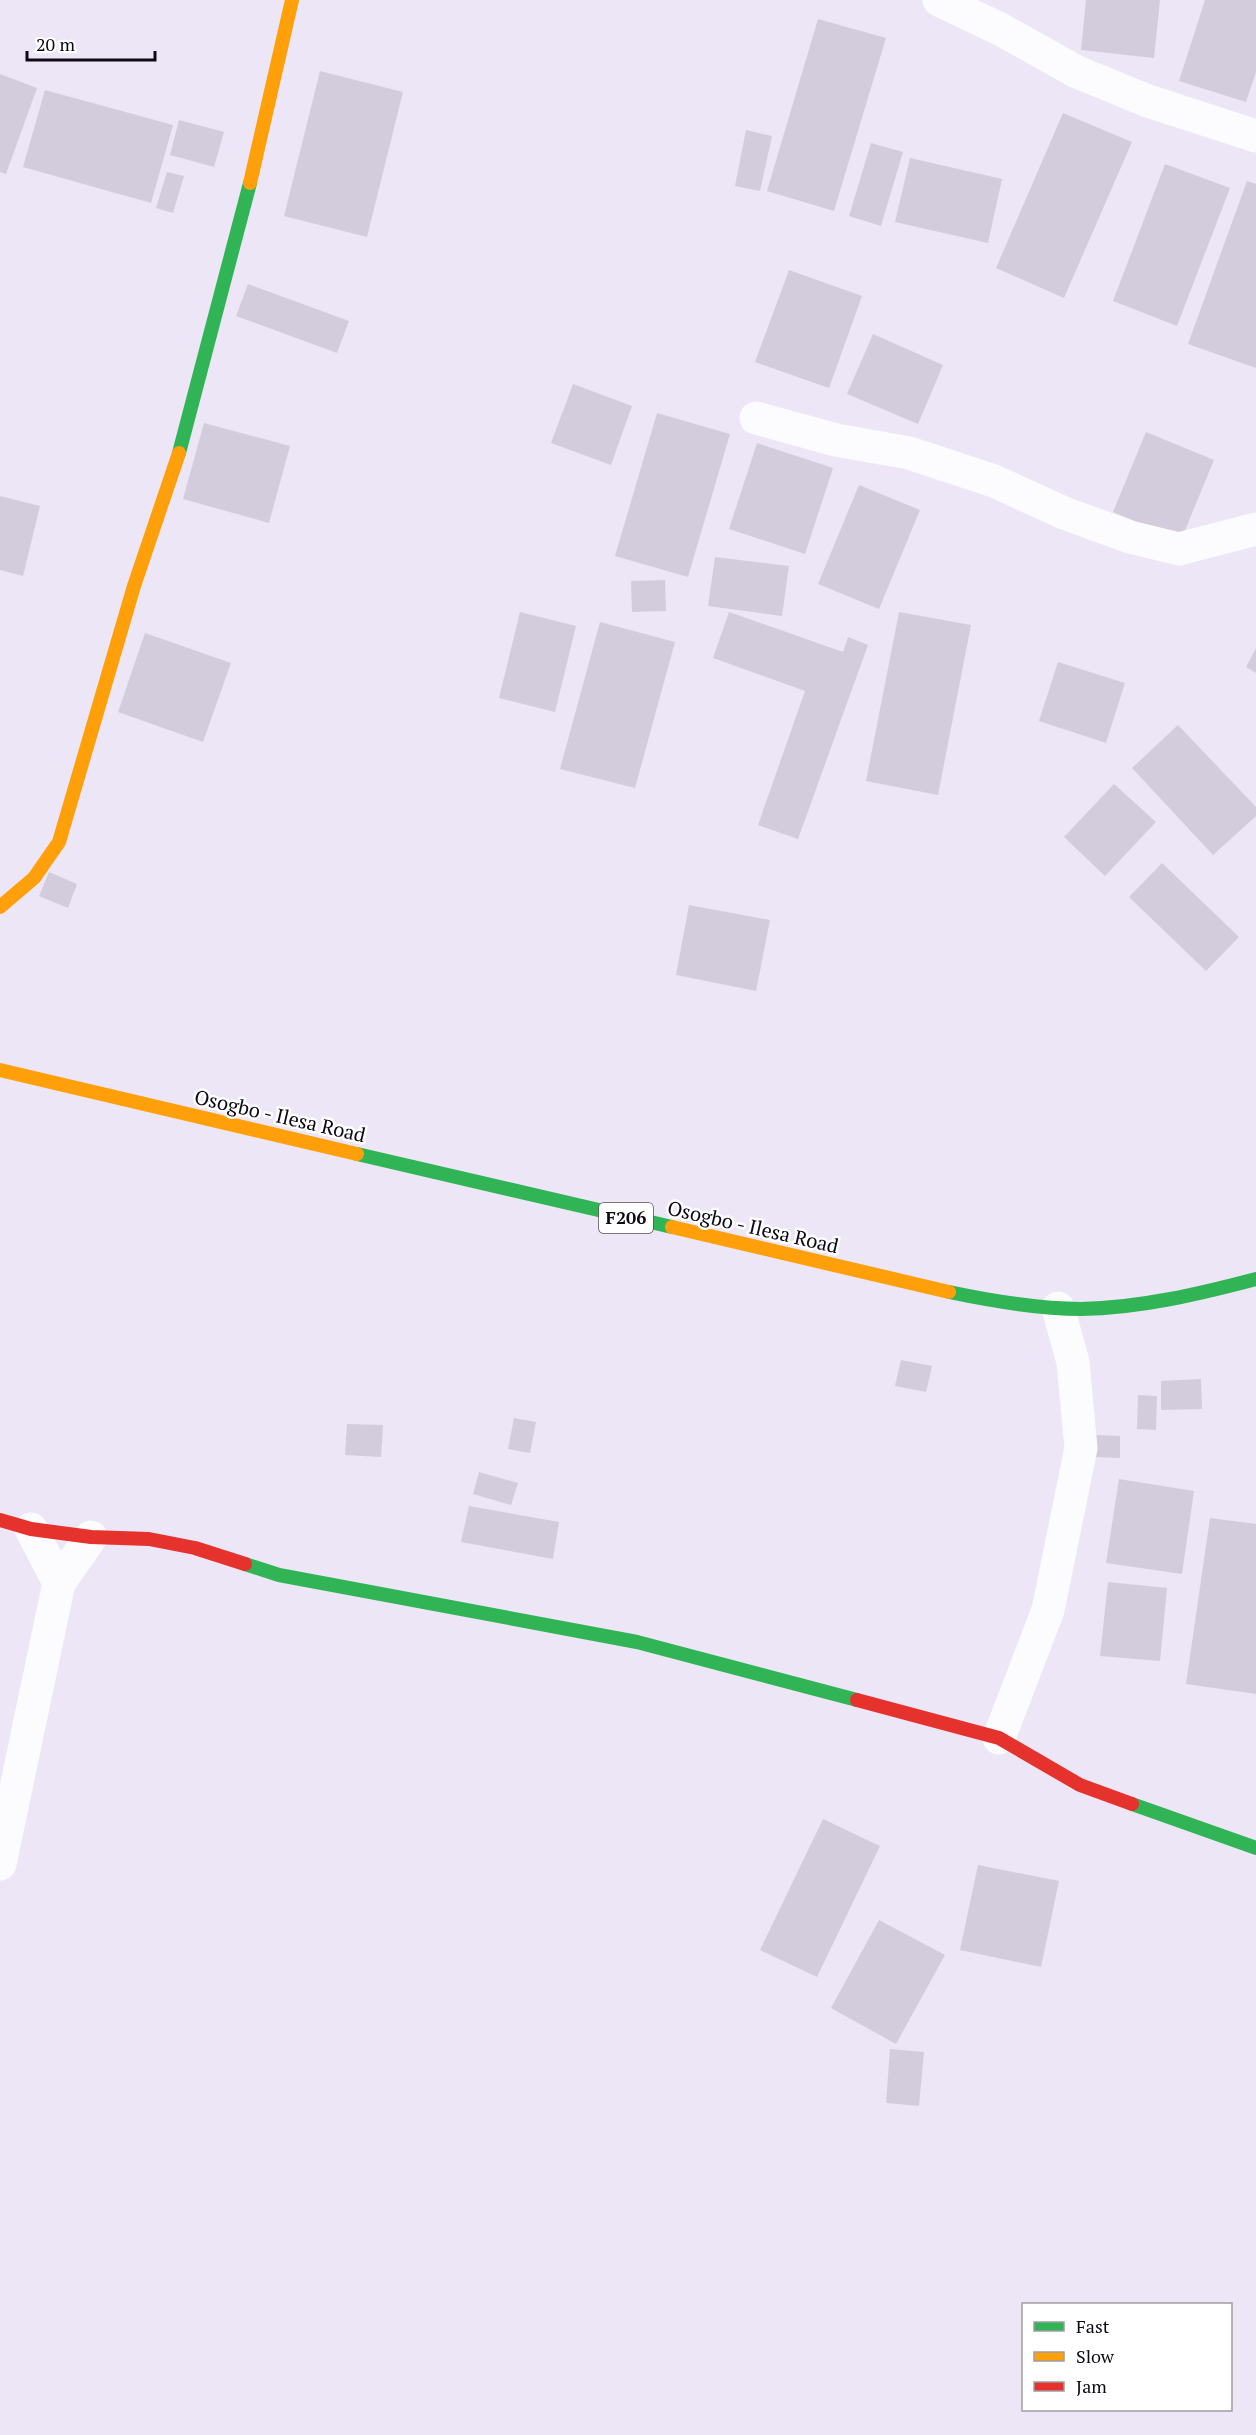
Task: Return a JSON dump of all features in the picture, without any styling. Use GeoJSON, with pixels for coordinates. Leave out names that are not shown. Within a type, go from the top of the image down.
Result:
{"type":"FeatureCollection","features":[{"type":"Feature","properties":{"kind":"street"},"geometry":{"type":"LineString","coordinates":[[0,907],[12,900],[39,874],[58,842],[134,586],[185,436],[272,95],[292,0]]}},
{"type":"Feature","properties":{"kind":"street"},"geometry":{"type":"LineString","coordinates":[[939,0],[999,29],[1077,72],[1148,101],[1256,136]]}},
{"type":"Feature","properties":{"kind":"street"},"geometry":{"type":"LineString","coordinates":[[756,418],[836,440],[909,453],[994,481],[1064,513],[1130,537],[1179,549],[1256,529]]}},
{"type":"Feature","properties":{"kind":"street","name":"Osogbo - Ilesa Road"},"geometry":{"type":"LineString","coordinates":[[0,1070],[940,1290],[1058,1308],[1184,1298],[1256,1279]]}},
{"type":"Feature","properties":{"kind":"street"},"geometry":{"type":"LineString","coordinates":[[999,1738],[1048,1610],[1081,1448],[1073,1362],[1058,1308]]}},
{"type":"Feature","properties":{"kind":"street"},"geometry":{"type":"LineString","coordinates":[[0,1520],[31,1529],[91,1537],[160,1541],[195,1548],[279,1575],[637,1642],[999,1738],[1080,1785],[1256,1848]]}},
{"type":"Feature","properties":{"kind":"street"},"geometry":{"type":"LineString","coordinates":[[31,1529],[58,1583]]}},
{"type":"Feature","properties":{"kind":"street"},"geometry":{"type":"LineString","coordinates":[[0,1864],[58,1583],[91,1537]]}},
{"type":"Feature","properties":{"kind":"building"},"geometry":{"type":"Polygon","coordinates":[[[1086,0],[1160,0],[1154,58],[1081,50],[1086,0]]]}},
{"type":"Feature","properties":{"kind":"building"},"geometry":{"type":"Polygon","coordinates":[[[1205,0],[1256,0],[1256,72],[1246,102],[1179,81],[1205,0]]]}},
{"type":"Feature","properties":{"kind":"building"},"geometry":{"type":"Polygon","coordinates":[[[818,19],[886,38],[834,211],[767,191],[818,19]]]}},
{"type":"Feature","properties":{"kind":"building"},"geometry":{"type":"Polygon","coordinates":[[[320,71],[403,92],[367,237],[284,216],[320,71]]]}},
{"type":"Feature","properties":{"kind":"building"},"geometry":{"type":"Polygon","coordinates":[[[0,74],[37,88],[6,174],[0,172],[0,74]]]}},
{"type":"Feature","properties":{"kind":"building"},"geometry":{"type":"Polygon","coordinates":[[[45,90],[173,125],[151,203],[23,167],[45,90]]]}},
{"type":"Feature","properties":{"kind":"building"},"geometry":{"type":"Polygon","coordinates":[[[1063,113],[1132,142],[1064,298],[996,268],[1063,113]]]}},
{"type":"Feature","properties":{"kind":"building"},"geometry":{"type":"Polygon","coordinates":[[[179,120],[224,132],[214,167],[170,155],[179,120]]]}},
{"type":"Feature","properties":{"kind":"building"},"geometry":{"type":"Polygon","coordinates":[[[746,130],[772,136],[760,191],[735,186],[746,130]]]}},
{"type":"Feature","properties":{"kind":"building"},"geometry":{"type":"Polygon","coordinates":[[[871,143],[903,152],[881,226],[849,216],[871,143]]]}},
{"type":"Feature","properties":{"kind":"building"},"geometry":{"type":"Polygon","coordinates":[[[910,158],[1002,179],[988,243],[895,222],[910,158]]]}},
{"type":"Feature","properties":{"kind":"building"},"geometry":{"type":"Polygon","coordinates":[[[1165,164],[1230,188],[1177,326],[1113,301],[1165,164]]]}},
{"type":"Feature","properties":{"kind":"building"},"geometry":{"type":"Polygon","coordinates":[[[167,172],[184,176],[173,213],[156,208],[167,172]]]}},
{"type":"Feature","properties":{"kind":"building"},"geometry":{"type":"Polygon","coordinates":[[[1247,181],[1256,184],[1256,368],[1188,344],[1247,181]]]}},
{"type":"Feature","properties":{"kind":"building"},"geometry":{"type":"Polygon","coordinates":[[[789,270],[862,296],[829,388],[755,362],[789,270]]]}},
{"type":"Feature","properties":{"kind":"building"},"geometry":{"type":"Polygon","coordinates":[[[248,284],[349,321],[337,353],[236,316],[248,284]]]}},
{"type":"Feature","properties":{"kind":"building"},"geometry":{"type":"Polygon","coordinates":[[[873,334],[943,365],[918,424],[847,394],[873,334]]]}},
{"type":"Feature","properties":{"kind":"building"},"geometry":{"type":"Polygon","coordinates":[[[573,384],[632,406],[611,465],[551,443],[573,384]]]}},
{"type":"Feature","properties":{"kind":"building"},"geometry":{"type":"Polygon","coordinates":[[[657,413],[730,434],[688,577],[615,556],[657,413]]]}},
{"type":"Feature","properties":{"kind":"building"},"geometry":{"type":"Polygon","coordinates":[[[204,423],[290,446],[269,523],[183,499],[204,423]]]}},
{"type":"Feature","properties":{"kind":"building"},"geometry":{"type":"Polygon","coordinates":[[[1146,432],[1214,460],[1181,540],[1113,512],[1146,432]]]}},
{"type":"Feature","properties":{"kind":"building"},"geometry":{"type":"Polygon","coordinates":[[[757,443],[833,468],[805,554],[729,529],[757,443]]]}},
{"type":"Feature","properties":{"kind":"building"},"geometry":{"type":"Polygon","coordinates":[[[859,485],[920,510],[879,609],[818,584],[859,485]]]}},
{"type":"Feature","properties":{"kind":"building"},"geometry":{"type":"Polygon","coordinates":[[[0,496],[40,506],[23,576],[0,570],[0,496]]]}},
{"type":"Feature","properties":{"kind":"building"},"geometry":{"type":"Polygon","coordinates":[[[715,557],[789,566],[782,616],[708,606],[715,557]]]}},
{"type":"Feature","properties":{"kind":"building"},"geometry":{"type":"Polygon","coordinates":[[[665,580],[666,611],[632,612],[631,581],[665,580]]]}},
{"type":"Feature","properties":{"kind":"building"},"geometry":{"type":"Polygon","coordinates":[[[520,612],[576,626],[555,712],[499,698],[520,612]]]}},
{"type":"Feature","properties":{"kind":"building"},"geometry":{"type":"Polygon","coordinates":[[[729,612],[843,652],[848,637],[868,645],[798,839],[758,825],[805,691],[713,658],[729,612]]]}},
{"type":"Feature","properties":{"kind":"building"},"geometry":{"type":"Polygon","coordinates":[[[899,612],[971,625],[938,795],[866,781],[899,612]]]}},
{"type":"Feature","properties":{"kind":"building"},"geometry":{"type":"Polygon","coordinates":[[[600,622],[675,642],[635,788],[560,769],[600,622]]]}},
{"type":"Feature","properties":{"kind":"building"},"geometry":{"type":"Polygon","coordinates":[[[145,633],[231,663],[203,742],[118,712],[145,633]]]}},
{"type":"Feature","properties":{"kind":"building"},"geometry":{"type":"Polygon","coordinates":[[[1256,648],[1256,673],[1246,667],[1256,648]]]}},
{"type":"Feature","properties":{"kind":"building"},"geometry":{"type":"Polygon","coordinates":[[[1058,662],[1125,683],[1106,743],[1039,721],[1058,662]]]}},
{"type":"Feature","properties":{"kind":"building"},"geometry":{"type":"Polygon","coordinates":[[[1178,725],[1256,807],[1256,816],[1213,855],[1132,768],[1178,725]]]}},
{"type":"Feature","properties":{"kind":"building"},"geometry":{"type":"Polygon","coordinates":[[[1114,784],[1156,822],[1105,876],[1064,837],[1114,784]]]}},
{"type":"Feature","properties":{"kind":"building"},"geometry":{"type":"Polygon","coordinates":[[[1162,863],[1239,937],[1206,971],[1129,897],[1162,863]]]}},
{"type":"Feature","properties":{"kind":"building"},"geometry":{"type":"Polygon","coordinates":[[[49,872],[77,884],[68,908],[39,896],[49,872]]]}},
{"type":"Feature","properties":{"kind":"building"},"geometry":{"type":"Polygon","coordinates":[[[689,905],[770,920],[756,991],[676,975],[689,905]]]}},
{"type":"Feature","properties":{"kind":"building"},"geometry":{"type":"Polygon","coordinates":[[[901,1360],[932,1366],[926,1392],[895,1386],[901,1360]]]}},
{"type":"Feature","properties":{"kind":"building"},"geometry":{"type":"Polygon","coordinates":[[[1201,1379],[1202,1409],[1161,1410],[1161,1381],[1201,1379]]]}},
{"type":"Feature","properties":{"kind":"building"},"geometry":{"type":"Polygon","coordinates":[[[1138,1395],[1157,1396],[1156,1430],[1137,1429],[1138,1395]]]}},
{"type":"Feature","properties":{"kind":"building"},"geometry":{"type":"Polygon","coordinates":[[[514,1418],[536,1422],[530,1453],[508,1449],[514,1418]]]}},
{"type":"Feature","properties":{"kind":"building"},"geometry":{"type":"Polygon","coordinates":[[[347,1424],[383,1425],[381,1457],[345,1455],[347,1424]]]}},
{"type":"Feature","properties":{"kind":"building"},"geometry":{"type":"Polygon","coordinates":[[[1094,1435],[1120,1436],[1120,1458],[1094,1457],[1094,1435]]]}},
{"type":"Feature","properties":{"kind":"building"},"geometry":{"type":"Polygon","coordinates":[[[479,1472],[518,1483],[511,1505],[473,1494],[479,1472]]]}},
{"type":"Feature","properties":{"kind":"building"},"geometry":{"type":"Polygon","coordinates":[[[1119,1479],[1194,1491],[1182,1574],[1106,1563],[1119,1479]]]}},
{"type":"Feature","properties":{"kind":"building"},"geometry":{"type":"Polygon","coordinates":[[[469,1506],[559,1522],[553,1559],[461,1542],[469,1506]]]}},
{"type":"Feature","properties":{"kind":"building"},"geometry":{"type":"Polygon","coordinates":[[[1210,1518],[1256,1524],[1256,1694],[1186,1684],[1210,1518]]]}},
{"type":"Feature","properties":{"kind":"building"},"geometry":{"type":"Polygon","coordinates":[[[1108,1582],[1167,1588],[1160,1661],[1100,1656],[1108,1582]]]}},
{"type":"Feature","properties":{"kind":"building"},"geometry":{"type":"Polygon","coordinates":[[[823,1819],[880,1846],[817,1977],[760,1950],[823,1819]]]}},
{"type":"Feature","properties":{"kind":"building"},"geometry":{"type":"Polygon","coordinates":[[[978,1865],[1059,1881],[1041,1967],[960,1950],[978,1865]]]}},
{"type":"Feature","properties":{"kind":"building"},"geometry":{"type":"Polygon","coordinates":[[[879,1920],[945,1955],[896,2044],[831,2008],[879,1920]]]}},
{"type":"Feature","properties":{"kind":"building"},"geometry":{"type":"Polygon","coordinates":[[[890,2049],[924,2052],[919,2106],[886,2103],[890,2049]]]}},
{"type":"Feature","properties":{"kind":"traffic: fast"},"geometry":{"type":"LineString","coordinates":[[179,453],[250,183]]}},
{"type":"Feature","properties":{"kind":"traffic: fast"},"geometry":{"type":"LineString","coordinates":[[357,1154],[672,1227]]}},
{"type":"Feature","properties":{"kind":"traffic: fast"},"geometry":{"type":"LineString","coordinates":[[949,1292],[1015,1304],[1081,1309],[1147,1303],[1256,1279]]}},
{"type":"Feature","properties":{"kind":"traffic: fast"},"geometry":{"type":"LineString","coordinates":[[245,1564],[279,1575],[637,1642],[857,1700]]}},
{"type":"Feature","properties":{"kind":"traffic: fast"},"geometry":{"type":"LineString","coordinates":[[1132,1804],[1256,1848]]}},
{"type":"Feature","properties":{"kind":"traffic: slow"},"geometry":{"type":"LineString","coordinates":[[250,183],[292,0]]}},
{"type":"Feature","properties":{"kind":"traffic: slow"},"geometry":{"type":"LineString","coordinates":[[0,907],[34,878],[59,842],[134,586],[179,453]]}},
{"type":"Feature","properties":{"kind":"traffic: slow"},"geometry":{"type":"LineString","coordinates":[[0,1070],[357,1154]]}},
{"type":"Feature","properties":{"kind":"traffic: slow"},"geometry":{"type":"LineString","coordinates":[[672,1227],[949,1292]]}},
{"type":"Feature","properties":{"kind":"traffic: jam"},"geometry":{"type":"LineString","coordinates":[[0,1520],[31,1529],[91,1537],[149,1539],[195,1548],[245,1564]]}},
{"type":"Feature","properties":{"kind":"traffic: jam"},"geometry":{"type":"LineString","coordinates":[[857,1700],[999,1738],[1080,1785],[1132,1804]]}}]}
